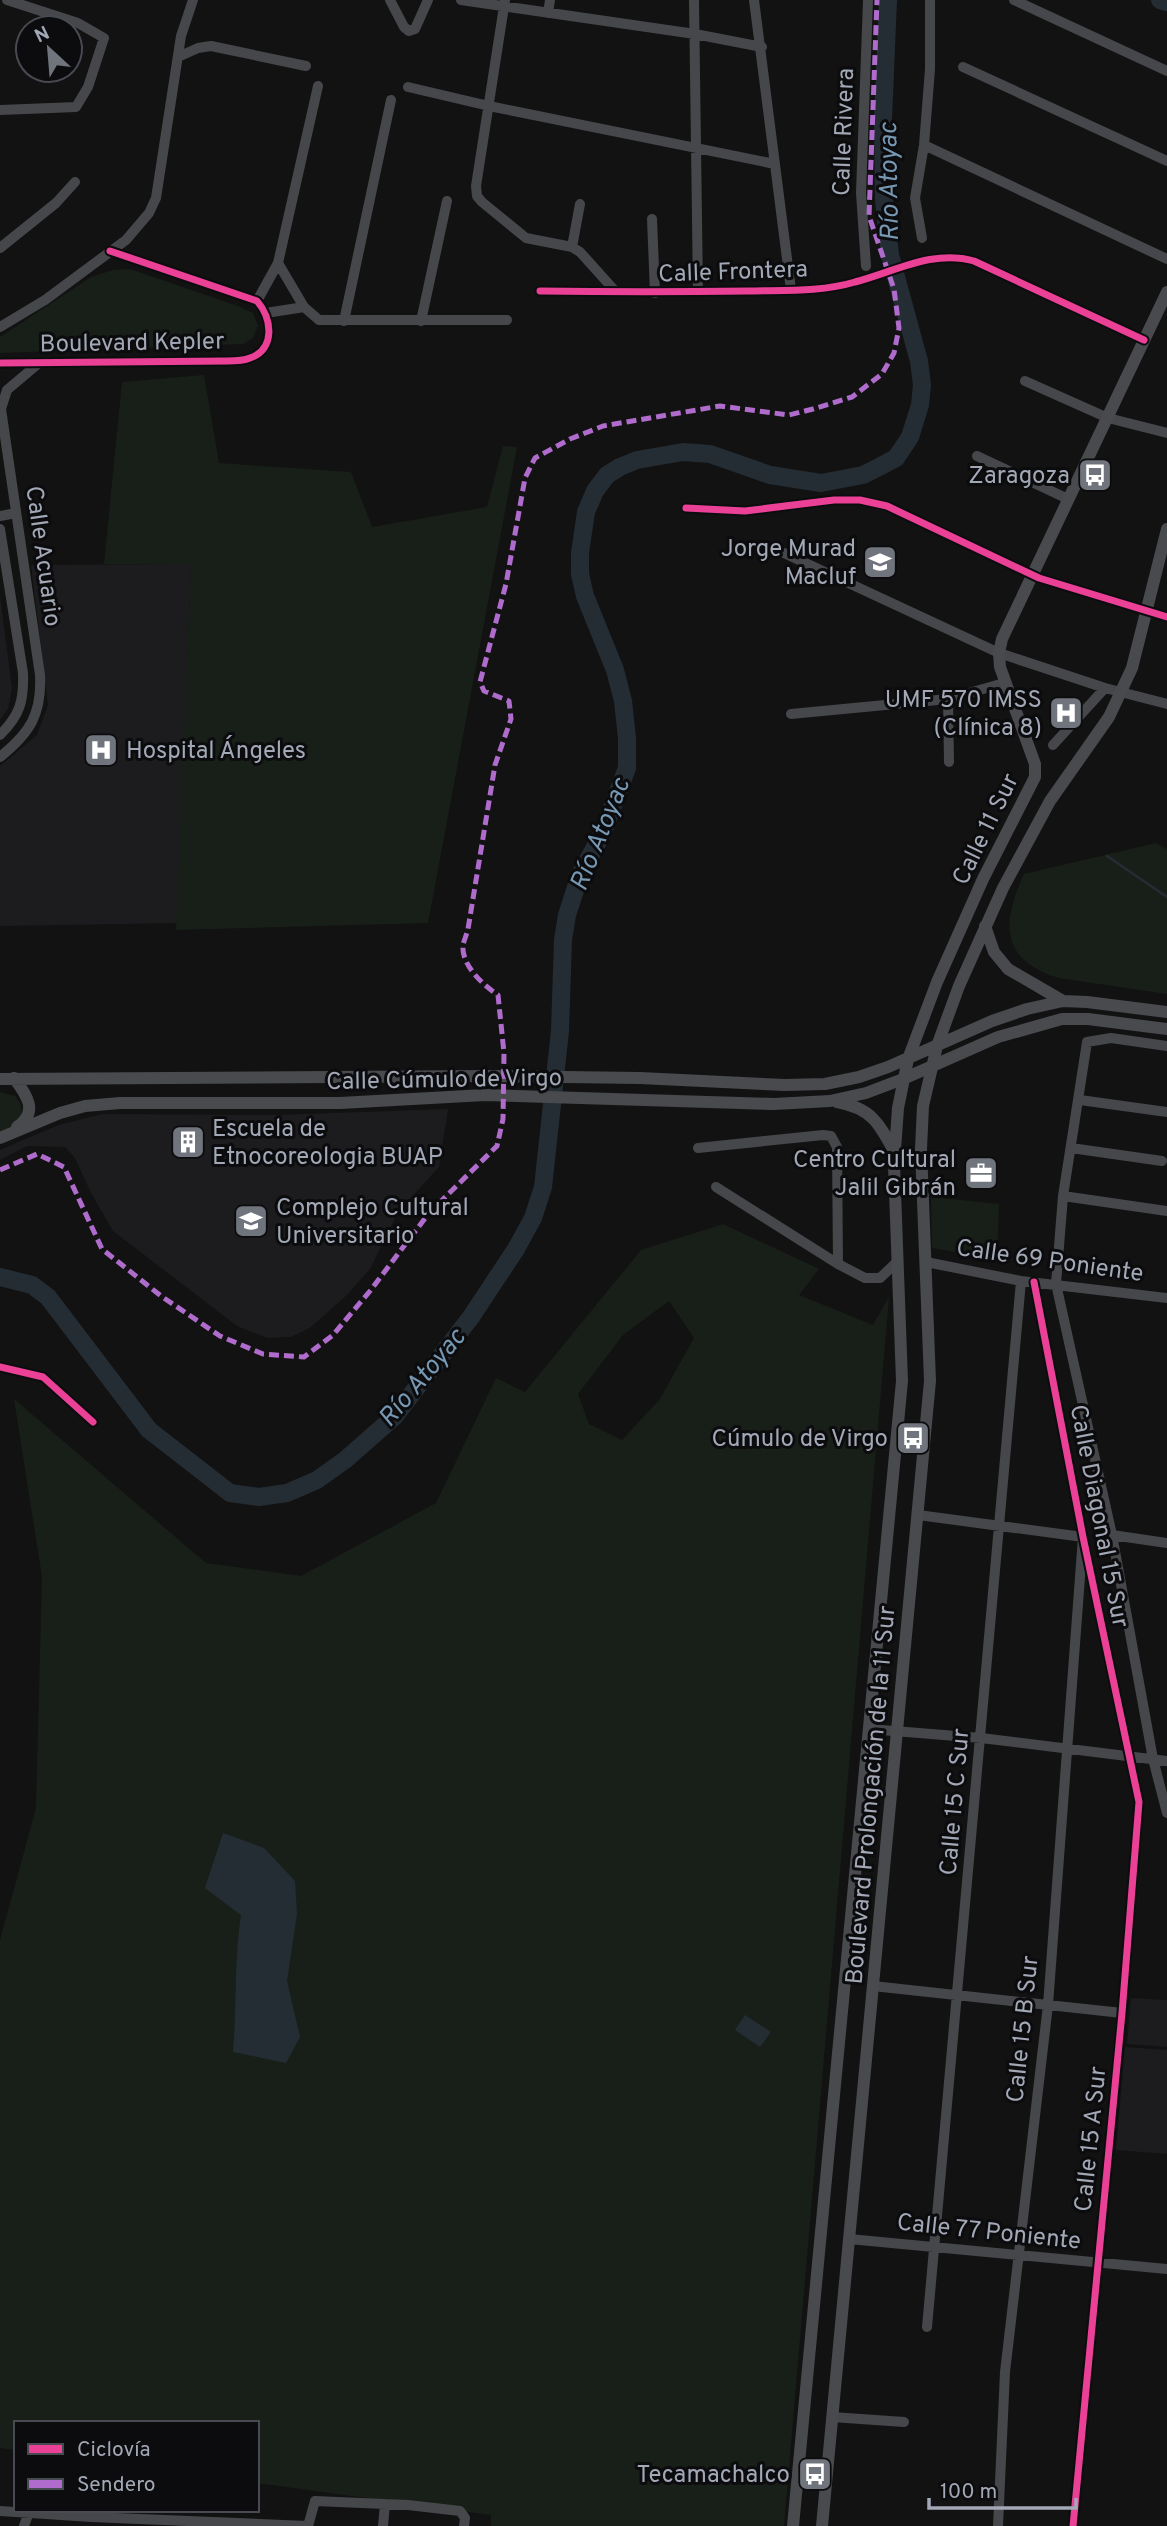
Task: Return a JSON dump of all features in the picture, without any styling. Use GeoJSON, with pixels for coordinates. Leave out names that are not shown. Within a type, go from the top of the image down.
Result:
{"type":"FeatureCollection","features":[{"type":"Feature","properties":{"kind":"main road","name":"Calle 11 Sur"},"geometry":{"type":"LineString","coordinates":[[903,1079],[937,982],[983,879],[1035,777],[1035,764],[1004,683],[1002,639],[1167,292]]}},
{"type":"Feature","properties":{"kind":"main road","name":"Calle 11 Sur"},"geometry":{"type":"LineString","coordinates":[[932,1067],[959,986],[1003,888],[1050,801],[1109,717],[1122,692],[1132,668],[1167,529]]}},
{"type":"Feature","properties":{"kind":"main road"},"geometry":{"type":"LineString","coordinates":[[985,926],[994,952],[1008,969],[1063,1001],[1167,1012]]}},
{"type":"Feature","properties":{"kind":"main road"},"geometry":{"type":"LineString","coordinates":[[937,982],[959,986]]}},
{"type":"Feature","properties":{"kind":"main road","name":"Calle Cúmulo de Virgo"},"geometry":{"type":"LineString","coordinates":[[0,1079],[485,1076],[640,1078],[785,1086],[825,1084],[859,1077],[908,1059],[992,1021],[1063,1001]]}},
{"type":"Feature","properties":{"kind":"main road","name":"Calle Cúmulo de Virgo"},"geometry":{"type":"LineString","coordinates":[[1,1138],[60,1113],[120,1103],[340,1103],[485,1095],[774,1104],[830,1101],[866,1093],[998,1037],[1062,1019],[1088,1018],[1167,1029]]}},
{"type":"Feature","properties":{"kind":"main road","name":"Boulevard Prolongación de la 11 Sur"},"geometry":{"type":"LineString","coordinates":[[822,2526],[930,1381],[921,1149],[923,1106],[932,1067]]}},
{"type":"Feature","properties":{"kind":"main road"},"geometry":{"type":"LineString","coordinates":[[1,1138],[22,1125],[31,1108],[28,1098],[14,1078]]}},
{"type":"Feature","properties":{"kind":"main road"},"geometry":{"type":"LineString","coordinates":[[171,1102],[208,1095],[211,1093],[211,1078]]}},
{"type":"Feature","properties":{"kind":"main road","name":"Boulevard Prolongación de la 11 Sur"},"geometry":{"type":"LineString","coordinates":[[793,2526],[902,1381],[894,1152],[903,1079]]}},
{"type":"Feature","properties":{"kind":"main road"},"geometry":{"type":"LineString","coordinates":[[830,1101],[861,1108],[872,1116],[894,1152]]}},
{"type":"Feature","properties":{"kind":"street"},"geometry":{"type":"LineString","coordinates":[[0,110],[76,107],[88,87],[104,38],[78,23],[7,0]]}},
{"type":"Feature","properties":{"kind":"street"},"geometry":{"type":"LineString","coordinates":[[110,251],[149,213],[156,198],[181,36],[193,0]]}},
{"type":"Feature","properties":{"kind":"street"},"geometry":{"type":"LineString","coordinates":[[390,0],[409,32],[415,29],[428,0]]}},
{"type":"Feature","properties":{"kind":"street"},"geometry":{"type":"LineString","coordinates":[[461,0],[505,4],[762,47]]}},
{"type":"Feature","properties":{"kind":"street"},"geometry":{"type":"LineString","coordinates":[[548,13],[550,0]]}},
{"type":"Feature","properties":{"kind":"street"},"geometry":{"type":"LineString","coordinates":[[694,0],[698,292]]}},
{"type":"Feature","properties":{"kind":"street"},"geometry":{"type":"LineString","coordinates":[[754,0],[791,290]]}},
{"type":"Feature","properties":{"kind":"street","name":"Calle Rivera"},"geometry":{"type":"LineString","coordinates":[[866,266],[861,193],[869,0]]}},
{"type":"Feature","properties":{"kind":"street"},"geometry":{"type":"LineString","coordinates":[[922,238],[915,198],[930,69],[930,0]]}},
{"type":"Feature","properties":{"kind":"street"},"geometry":{"type":"LineString","coordinates":[[1014,0],[1167,71]]}},
{"type":"Feature","properties":{"kind":"street"},"geometry":{"type":"LineString","coordinates":[[505,4],[476,186],[477,195],[526,238],[572,247],[590,261],[616,292]]}},
{"type":"Feature","properties":{"kind":"street"},"geometry":{"type":"LineString","coordinates":[[178,57],[198,48],[211,46],[306,66]]}},
{"type":"Feature","properties":{"kind":"street"},"geometry":{"type":"LineString","coordinates":[[963,67],[1167,161]]}},
{"type":"Feature","properties":{"kind":"street"},"geometry":{"type":"LineString","coordinates":[[304,307],[266,313],[257,301],[278,263],[318,86]]}},
{"type":"Feature","properties":{"kind":"street"},"geometry":{"type":"LineString","coordinates":[[408,87],[775,164]]}},
{"type":"Feature","properties":{"kind":"street"},"geometry":{"type":"LineString","coordinates":[[344,321],[391,100]]}},
{"type":"Feature","properties":{"kind":"street"},"geometry":{"type":"LineString","coordinates":[[923,145],[1167,259]]}},
{"type":"Feature","properties":{"kind":"street"},"geometry":{"type":"LineString","coordinates":[[0,248],[57,203],[75,182]]}},
{"type":"Feature","properties":{"kind":"street"},"geometry":{"type":"LineString","coordinates":[[421,321],[447,201]]}},
{"type":"Feature","properties":{"kind":"street"},"geometry":{"type":"LineString","coordinates":[[572,247],[580,204]]}},
{"type":"Feature","properties":{"kind":"street"},"geometry":{"type":"LineString","coordinates":[[652,219],[655,293]]}},
{"type":"Feature","properties":{"kind":"street","name":"Boulevard Kepler"},"geometry":{"type":"LineString","coordinates":[[0,327],[45,300],[110,251],[257,301]]}},
{"type":"Feature","properties":{"kind":"street","name":"Calle Frontera"},"geometry":{"type":"LineString","coordinates":[[540,291],[655,293],[791,290],[843,285],[923,261],[948,257],[974,261],[1144,340]]}},
{"type":"Feature","properties":{"kind":"street"},"geometry":{"type":"LineString","coordinates":[[278,263],[304,307],[319,320],[507,320]]}},
{"type":"Feature","properties":{"kind":"street","name":"Boulevard Kepler"},"geometry":{"type":"LineString","coordinates":[[0,363],[227,361],[252,358],[267,342],[270,330],[266,313]]}},
{"type":"Feature","properties":{"kind":"street","name":"Calle Acuario"},"geometry":{"type":"LineString","coordinates":[[0,757],[25,734],[37,715],[41,696],[1,409],[7,390],[39,363]]}},
{"type":"Feature","properties":{"kind":"street"},"geometry":{"type":"LineString","coordinates":[[1025,381],[1108,418],[1167,433]]}},
{"type":"Feature","properties":{"kind":"street"},"geometry":{"type":"LineString","coordinates":[[977,456],[1068,499]]}},
{"type":"Feature","properties":{"kind":"street"},"geometry":{"type":"LineString","coordinates":[[686,508],[745,511],[834,500],[860,500],[887,506],[1033,575],[1167,617]]}},
{"type":"Feature","properties":{"kind":"street"},"geometry":{"type":"LineString","coordinates":[[0,516],[16,513]]}},
{"type":"Feature","properties":{"kind":"street","name":"Calle Acuario"},"geometry":{"type":"LineString","coordinates":[[0,529],[23,673],[23,692],[18,714],[0,736]]}},
{"type":"Feature","properties":{"kind":"street"},"geometry":{"type":"LineString","coordinates":[[784,553],[1003,655],[1105,688],[1167,704]]}},
{"type":"Feature","properties":{"kind":"street"},"geometry":{"type":"LineString","coordinates":[[791,714],[948,699],[1004,683]]}},
{"type":"Feature","properties":{"kind":"street"},"geometry":{"type":"LineString","coordinates":[[1053,745],[1105,688]]}},
{"type":"Feature","properties":{"kind":"street"},"geometry":{"type":"LineString","coordinates":[[948,699],[949,762]]}},
{"type":"Feature","properties":{"kind":"street","name":"Calle Diagonal 15 Sur"},"geometry":{"type":"LineString","coordinates":[[1167,1046],[1111,1038],[1087,1042],[1063,1196],[1056,1284],[1112,1535],[1153,1759],[1167,1813]]}},
{"type":"Feature","properties":{"kind":"street"},"geometry":{"type":"LineString","coordinates":[[1080,1100],[1167,1112]]}},
{"type":"Feature","properties":{"kind":"street"},"geometry":{"type":"LineString","coordinates":[[698,1148],[831,1136],[838,1147],[838,1264]]}},
{"type":"Feature","properties":{"kind":"street"},"geometry":{"type":"LineString","coordinates":[[1071,1148],[1162,1161]]}},
{"type":"Feature","properties":{"kind":"street"},"geometry":{"type":"LineString","coordinates":[[716,1187],[838,1264],[871,1279],[880,1278],[898,1261]]}},
{"type":"Feature","properties":{"kind":"street"},"geometry":{"type":"LineString","coordinates":[[1063,1196],[1167,1211]]}},
{"type":"Feature","properties":{"kind":"street","name":"Calle 69 Poniente"},"geometry":{"type":"LineString","coordinates":[[926,1262],[1034,1282],[1167,1298]]}},
{"type":"Feature","properties":{"kind":"street","name":"Calle 15 C Sur"},"geometry":{"type":"LineString","coordinates":[[927,2327],[1021,1280]]}},
{"type":"Feature","properties":{"kind":"street","name":"Calle Diagonal 15 Sur"},"geometry":{"type":"LineString","coordinates":[[1034,1282],[1083,1536],[1130,1756]]}},
{"type":"Feature","properties":{"kind":"street"},"geometry":{"type":"LineString","coordinates":[[918,1515],[1083,1536]]}},
{"type":"Feature","properties":{"kind":"street"},"geometry":{"type":"LineString","coordinates":[[1112,1535],[1167,1543]]}},
{"type":"Feature","properties":{"kind":"street","name":"Calle 15 B Sur"},"geometry":{"type":"LineString","coordinates":[[998,2526],[1005,2372],[1048,2005],[1083,1536]]}},
{"type":"Feature","properties":{"kind":"street"},"geometry":{"type":"LineString","coordinates":[[869,1729],[981,1738],[1167,1760]]}},
{"type":"Feature","properties":{"kind":"street","name":"Calle 15 A Sur"},"geometry":{"type":"LineString","coordinates":[[1073,2526],[1122,2012],[1139,1802],[1130,1756]]}},
{"type":"Feature","properties":{"kind":"street"},"geometry":{"type":"LineString","coordinates":[[873,1986],[1122,2012]]}},
{"type":"Feature","properties":{"kind":"street","name":"Calle 77 Poniente"},"geometry":{"type":"LineString","coordinates":[[849,2239],[1167,2269]]}},
{"type":"Feature","properties":{"kind":"street"},"geometry":{"type":"LineString","coordinates":[[832,2417],[904,2422]]}},
{"type":"Feature","properties":{"kind":"street"},"geometry":{"type":"LineString","coordinates":[[24,2526],[29,2512],[89,2522],[307,2526],[313,2503],[385,2504],[460,2511],[464,2522]]}},
{"type":"Feature","properties":{"kind":"street"},"geometry":{"type":"LineString","coordinates":[[383,2526],[385,2504]]}},
{"type":"Feature","properties":{"kind":"shaded area"},"geometry":{"type":"Polygon","coordinates":[[[130,269],[253,313],[258,326],[253,338],[243,344],[0,353],[0,337],[91,277],[113,270],[130,269]]]}},
{"type":"Feature","properties":{"kind":"shaded area"},"geometry":{"type":"Polygon","coordinates":[[[204,375],[219,463],[351,472],[372,527],[487,507],[503,446],[517,447],[428,923],[176,930],[191,564],[104,564],[122,382],[204,375]]]}},
{"type":"Feature","properties":{"kind":"shaded area","name":"Hospital Ángeles"},"geometry":{"type":"Polygon","coordinates":[[[191,564],[178,923],[0,926],[0,766],[37,735],[48,705],[31,565],[191,564]]]}},
{"type":"Feature","properties":{"kind":"shaded area"},"geometry":{"type":"Polygon","coordinates":[[[0,596],[12,688],[8,709],[0,720],[0,596]]]}},
{"type":"Feature","properties":{"kind":"shaded area"},"geometry":{"type":"Polygon","coordinates":[[[1156,843],[1167,849],[1167,994],[1059,978],[1025,961],[1016,950],[1010,923],[1012,908],[1024,874],[1156,843]]]}},
{"type":"Feature","properties":{"kind":"shaded area"},"geometry":{"type":"Polygon","coordinates":[[[0,1092],[15,1096],[21,1105],[22,1116],[12,1127],[0,1132],[0,1092]]]}},
{"type":"Feature","properties":{"kind":"shaded area","name":"Complejo Cultural Universitario"},"geometry":{"type":"Polygon","coordinates":[[[448,1109],[439,1167],[398,1212],[370,1269],[347,1295],[311,1327],[291,1337],[267,1338],[237,1326],[113,1231],[75,1158],[65,1147],[27,1146],[0,1160],[0,1150],[59,1125],[102,1114],[277,1115],[448,1109]]]}},
{"type":"Feature","properties":{"kind":"shaded area"},"geometry":{"type":"Polygon","coordinates":[[[931,1197],[999,1204],[997,1259],[932,1248],[931,1197]]]}},
{"type":"Feature","properties":{"kind":"shaded area"},"geometry":{"type":"Polygon","coordinates":[[[723,1224],[819,1269],[799,1295],[873,1325],[889,1297],[784,2526],[491,2526],[491,2515],[259,2483],[259,2421],[14,2421],[14,2450],[0,2448],[0,1940],[36,1808],[42,1577],[14,1399],[206,1563],[301,1576],[436,1503],[496,1378],[525,1392],[641,1250],[723,1224]],[[669,1301],[623,1335],[578,1394],[589,1424],[622,1440],[660,1399],[694,1338],[669,1301]]]}},
{"type":"Feature","properties":{"kind":"shaded area"},"geometry":{"type":"Polygon","coordinates":[[[223,1833],[264,1848],[295,1881],[297,1914],[287,1981],[300,2037],[286,2063],[233,2052],[241,1915],[205,1888],[223,1833]]]}},
{"type":"Feature","properties":{"kind":"shaded area"},"geometry":{"type":"Polygon","coordinates":[[[1131,1998],[1167,2000],[1167,2047],[1127,2044],[1131,1998]]]}},
{"type":"Feature","properties":{"kind":"shaded area"},"geometry":{"type":"Polygon","coordinates":[[[745,2015],[771,2032],[760,2047],[735,2030],[745,2015]]]}},
{"type":"Feature","properties":{"kind":"shaded area"},"geometry":{"type":"Polygon","coordinates":[[[1125,2047],[1167,2050],[1167,2154],[1116,2150],[1125,2047]]]}},
{"type":"Feature","properties":{"kind":"waterway","name":"Río Atoyac"},"geometry":{"type":"LineString","coordinates":[[0,1277],[32,1285],[48,1297],[149,1430],[230,1493],[259,1497],[287,1493],[317,1480],[345,1460],[394,1417],[471,1317],[516,1249],[533,1218],[543,1187],[560,1031],[563,940],[567,915],[580,875],[603,832],[627,768],[623,701],[615,670],[585,596],[580,574],[586,512],[595,491],[607,475],[620,467],[637,460],[683,452],[710,454],[770,475],[821,483],[863,475],[879,467],[896,458],[910,437],[920,405],[922,385],[919,361],[890,255],[884,200],[883,119],[888,0]]}},
{"type":"Feature","properties":{"kind":"waterway","name":"Río Atoyac"},"geometry":{"type":"LineString","coordinates":[[1160,0],[1167,2]]}},
{"type":"Feature","properties":{"kind":"waterway"},"geometry":{"type":"LineString","coordinates":[[1107,856],[1167,897]]}},
{"type":"Feature","properties":{"kind":"marked path"},"geometry":{"type":"LineString","coordinates":[[0,1170],[37,1154],[64,1167],[102,1249],[161,1296],[220,1336],[263,1354],[304,1357],[333,1335],[429,1213],[497,1146],[503,1119],[504,1053],[498,995],[469,967],[463,945],[468,929],[495,765],[511,719],[509,701],[484,691],[480,682],[506,584],[525,478],[535,458],[570,439],[603,426],[720,406],[789,415],[852,397],[882,374],[894,353],[899,328],[894,289],[869,216],[877,0]]}},
{"type":"Feature","properties":{"kind":"cycle path"},"geometry":{"type":"LineString","coordinates":[[0,363],[236,361],[250,358],[264,348],[268,340],[268,324],[257,301],[110,251]]}},
{"type":"Feature","properties":{"kind":"cycle path"},"geometry":{"type":"LineString","coordinates":[[540,291],[697,292],[816,289],[855,282],[914,263],[959,258],[974,261],[1144,340]]}},
{"type":"Feature","properties":{"kind":"cycle path"},"geometry":{"type":"LineString","coordinates":[[686,508],[745,511],[834,500],[860,500],[887,506],[1039,578],[1167,617]]}},
{"type":"Feature","properties":{"kind":"cycle path"},"geometry":{"type":"LineString","coordinates":[[1034,1282],[1083,1537],[1139,1802],[1122,2013],[1073,2526]]}},
{"type":"Feature","properties":{"kind":"cycle path"},"geometry":{"type":"LineString","coordinates":[[0,1367],[43,1377],[93,1422]]}},
{"type":"Feature","properties":{"kind":"place","name":"Zaragoza"},"geometry":{"type":"Point","coordinates":[1095,475]}},
{"type":"Feature","properties":{"kind":"place","name":"Jorge Murad Macluf"},"geometry":{"type":"Point","coordinates":[880,562]}},
{"type":"Feature","properties":{"kind":"place","name":"UMF 570 IMSS (Clínica 8)"},"geometry":{"type":"Point","coordinates":[1066,713]}},
{"type":"Feature","properties":{"kind":"place","name":"Hospital Ángeles"},"geometry":{"type":"Point","coordinates":[101,750]}},
{"type":"Feature","properties":{"kind":"place","name":"Escuela de Etnocoreologia BUAP"},"geometry":{"type":"Point","coordinates":[188,1142]}},
{"type":"Feature","properties":{"kind":"place","name":"Centro Cultural Jalil Gibrán"},"geometry":{"type":"Point","coordinates":[981,1173]}},
{"type":"Feature","properties":{"kind":"place","name":"Complejo Cultural Universitario"},"geometry":{"type":"Point","coordinates":[251,1221]}},
{"type":"Feature","properties":{"kind":"place","name":"Cúmulo de Virgo"},"geometry":{"type":"Point","coordinates":[913,1438]}},
{"type":"Feature","properties":{"kind":"place","name":"Tecamachalco"},"geometry":{"type":"Point","coordinates":[815,2474]}}]}
